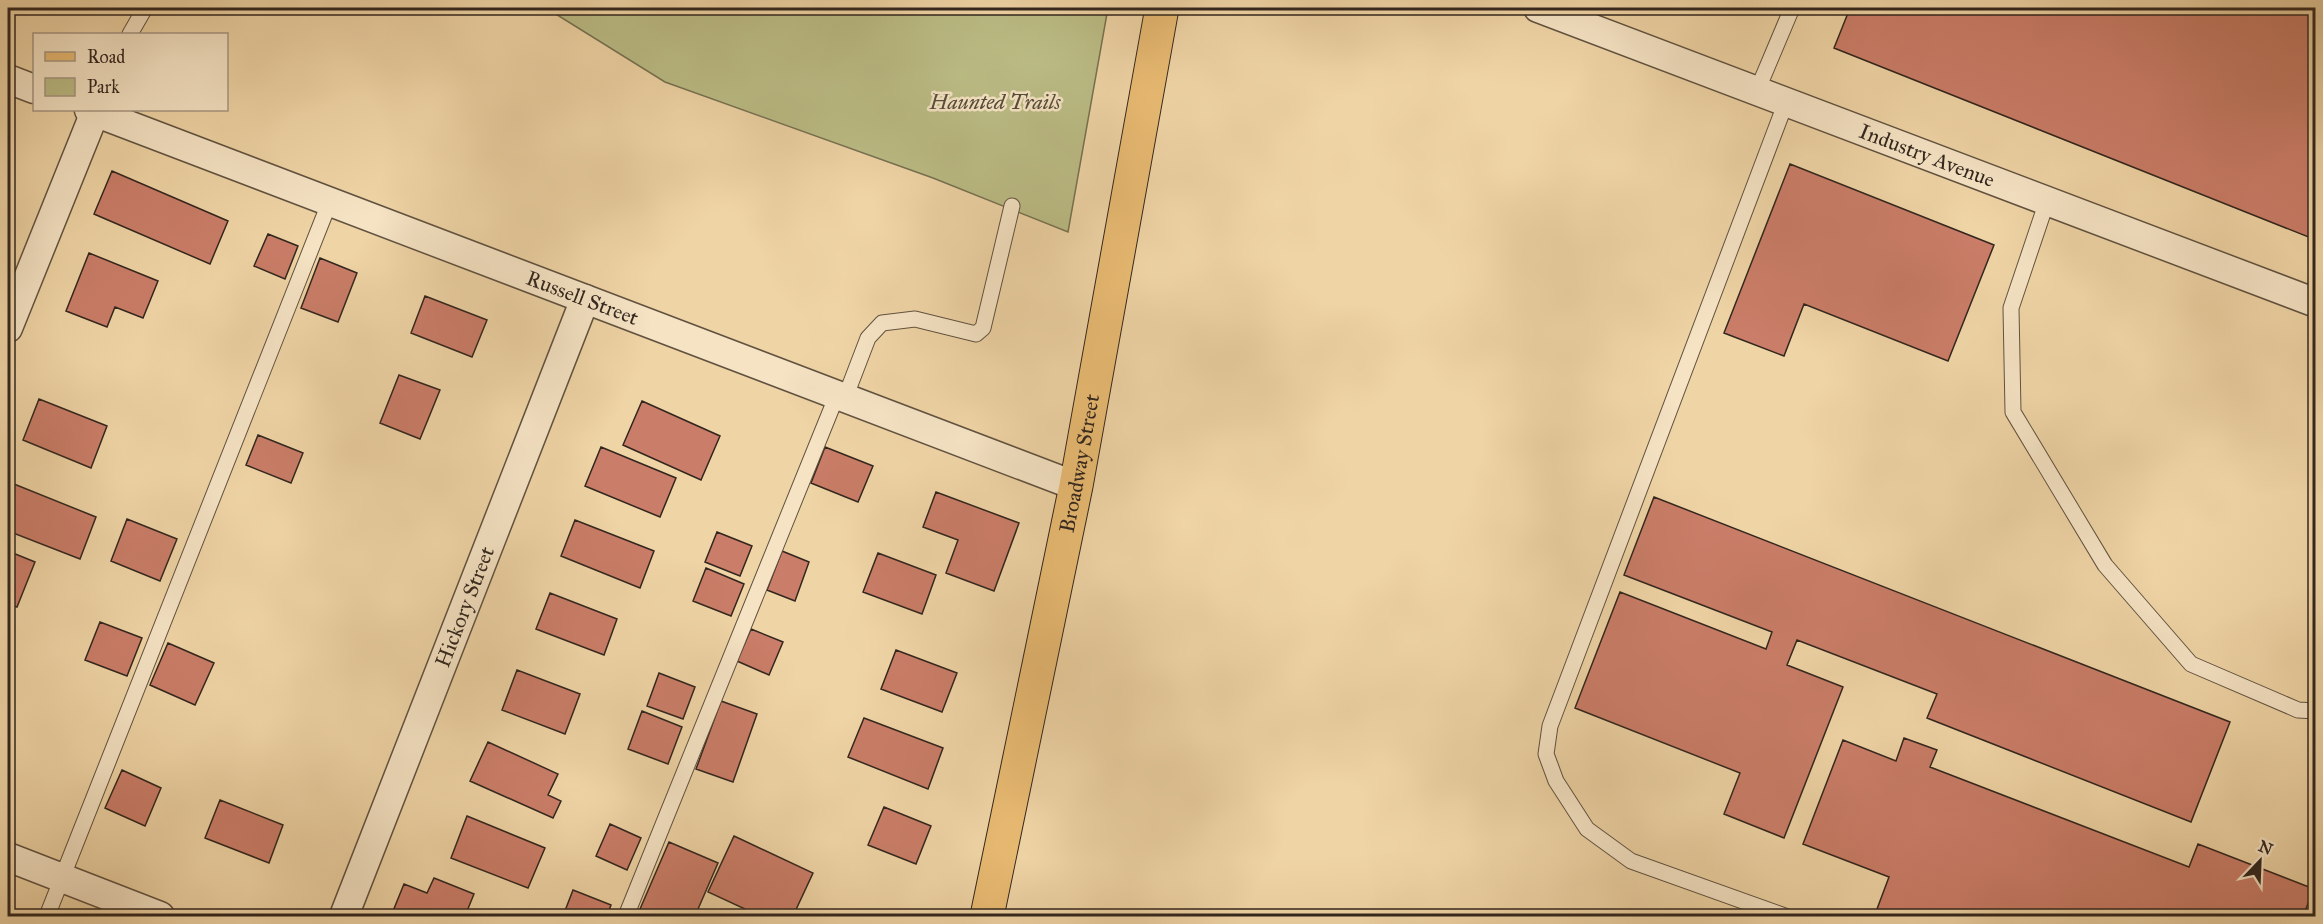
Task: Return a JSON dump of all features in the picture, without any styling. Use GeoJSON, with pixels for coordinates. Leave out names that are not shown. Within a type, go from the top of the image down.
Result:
{"type":"FeatureCollection","features":[{"type":"Feature","properties":{"kind":"main road","name":"Broadway Street"},"geometry":{"type":"LineString","coordinates":[[987,916],[1076,486],[1162,8]]}},
{"type":"Feature","properties":{"kind":"street","name":"Industry Avenue"},"geometry":{"type":"LineString","coordinates":[[1538,8],[2316,303]]}},
{"type":"Feature","properties":{"kind":"street"},"geometry":{"type":"LineString","coordinates":[[8,79],[33,89]]}},
{"type":"Feature","properties":{"kind":"street"},"geometry":{"type":"LineString","coordinates":[[8,328],[94,111]]}},
{"type":"Feature","properties":{"kind":"street","name":"Russell Street"},"geometry":{"type":"LineString","coordinates":[[97,111],[1076,486]]}},
{"type":"Feature","properties":{"kind":"street","name":"Hickory Street"},"geometry":{"type":"LineString","coordinates":[[344,916],[585,299]]}},
{"type":"Feature","properties":{"kind":"street"},"geometry":{"type":"LineString","coordinates":[[8,857],[160,916]]}},
{"type":"Feature","properties":{"kind":"lane"},"geometry":{"type":"LineString","coordinates":[[131,33],[145,8]]}},
{"type":"Feature","properties":{"kind":"lane"},"geometry":{"type":"LineString","coordinates":[[1757,91],[1792,8]]}},
{"type":"Feature","properties":{"kind":"lane"},"geometry":{"type":"LineString","coordinates":[[1785,916],[1631,861],[1587,830],[1556,782],[1546,754],[1554,715],[1786,102]]}},
{"type":"Feature","properties":{"kind":"lane"},"geometry":{"type":"LineString","coordinates":[[47,916],[330,201]]}},
{"type":"Feature","properties":{"kind":"lane"},"geometry":{"type":"LineString","coordinates":[[2047,201],[2011,308],[2013,412],[2105,565],[2191,664],[2298,710],[2316,711]]}},
{"type":"Feature","properties":{"kind":"lane"},"geometry":{"type":"LineString","coordinates":[[627,916],[841,397],[868,338],[882,323],[915,319],[976,334],[983,328],[1012,206]]}},
{"type":"Feature","properties":{"kind":"green space","name":"Haunted Trails"},"geometry":{"type":"Polygon","coordinates":[[[546,8],[1108,8],[1068,232],[933,178],[665,82],[546,8]]]}},
{"type":"Feature","properties":{"kind":"building"},"geometry":{"type":"Polygon","coordinates":[[[1850,8],[2316,8],[2316,240],[1834,48],[1850,8]]]}},
{"type":"Feature","properties":{"kind":"building"},"geometry":{"type":"Polygon","coordinates":[[[1790,164],[1994,245],[1948,361],[1804,304],[1784,356],[1724,333],[1790,164]]]}},
{"type":"Feature","properties":{"kind":"building"},"geometry":{"type":"Polygon","coordinates":[[[112,171],[228,221],[210,264],[94,214],[112,171]]]}},
{"type":"Feature","properties":{"kind":"building"},"geometry":{"type":"Polygon","coordinates":[[[268,234],[298,246],[285,279],[254,266],[268,234]]]}},
{"type":"Feature","properties":{"kind":"building"},"geometry":{"type":"Polygon","coordinates":[[[89,253],[158,281],[143,318],[115,307],[107,327],[66,311],[89,253]]]}},
{"type":"Feature","properties":{"kind":"building"},"geometry":{"type":"Polygon","coordinates":[[[320,258],[357,273],[338,322],[301,308],[320,258]]]}},
{"type":"Feature","properties":{"kind":"building"},"geometry":{"type":"Polygon","coordinates":[[[425,296],[487,320],[472,357],[411,333],[425,296]]]}},
{"type":"Feature","properties":{"kind":"building"},"geometry":{"type":"Polygon","coordinates":[[[399,375],[440,390],[420,439],[380,423],[399,375]]]}},
{"type":"Feature","properties":{"kind":"building"},"geometry":{"type":"Polygon","coordinates":[[[39,399],[107,426],[91,468],[23,440],[39,399]]]}},
{"type":"Feature","properties":{"kind":"building"},"geometry":{"type":"Polygon","coordinates":[[[642,401],[720,436],[701,480],[623,445],[642,401]]]}},
{"type":"Feature","properties":{"kind":"building"},"geometry":{"type":"Polygon","coordinates":[[[258,435],[303,453],[291,483],[246,465],[258,435]]]}},
{"type":"Feature","properties":{"kind":"building"},"geometry":{"type":"Polygon","coordinates":[[[601,447],[676,478],[660,517],[585,486],[601,447]]]}},
{"type":"Feature","properties":{"kind":"building"},"geometry":{"type":"Polygon","coordinates":[[[825,447],[873,466],[858,502],[811,483],[825,447]]]}},
{"type":"Feature","properties":{"kind":"building"},"geometry":{"type":"Polygon","coordinates":[[[9,482],[96,517],[80,559],[8,531],[9,482]]]}},
{"type":"Feature","properties":{"kind":"building"},"geometry":{"type":"Polygon","coordinates":[[[936,492],[1019,523],[994,591],[946,573],[958,540],[923,527],[936,492]]]}},
{"type":"Feature","properties":{"kind":"building"},"geometry":{"type":"Polygon","coordinates":[[[1654,497],[2230,722],[2191,822],[1927,718],[1937,694],[1797,640],[1787,665],[1843,687],[1784,838],[1724,814],[1740,773],[1575,708],[1620,592],[1766,649],[1772,632],[1624,575],[1654,497]]]}},
{"type":"Feature","properties":{"kind":"building"},"geometry":{"type":"Polygon","coordinates":[[[127,519],[177,539],[160,581],[111,561],[127,519]]]}},
{"type":"Feature","properties":{"kind":"building"},"geometry":{"type":"Polygon","coordinates":[[[575,520],[654,551],[640,588],[561,556],[575,520]]]}},
{"type":"Feature","properties":{"kind":"building"},"geometry":{"type":"Polygon","coordinates":[[[717,532],[752,546],[740,576],[705,562],[717,532]]]}},
{"type":"Feature","properties":{"kind":"building"},"geometry":{"type":"Polygon","coordinates":[[[8,551],[35,562],[17,607],[8,604],[8,551]]]}},
{"type":"Feature","properties":{"kind":"building"},"geometry":{"type":"Polygon","coordinates":[[[782,551],[809,562],[795,601],[767,590],[782,551]]]}},
{"type":"Feature","properties":{"kind":"building"},"geometry":{"type":"Polygon","coordinates":[[[878,553],[936,575],[922,614],[863,592],[878,553]]]}},
{"type":"Feature","properties":{"kind":"building"},"geometry":{"type":"Polygon","coordinates":[[[706,568],[744,584],[731,616],[693,601],[706,568]]]}},
{"type":"Feature","properties":{"kind":"building"},"geometry":{"type":"Polygon","coordinates":[[[550,593],[617,619],[604,655],[536,629],[550,593]]]}},
{"type":"Feature","properties":{"kind":"building"},"geometry":{"type":"Polygon","coordinates":[[[100,622],[142,638],[127,676],[85,660],[100,622]]]}},
{"type":"Feature","properties":{"kind":"building"},"geometry":{"type":"Polygon","coordinates":[[[751,629],[783,642],[769,675],[737,661],[751,629]]]}},
{"type":"Feature","properties":{"kind":"building"},"geometry":{"type":"Polygon","coordinates":[[[168,643],[214,663],[195,705],[150,685],[168,643]]]}},
{"type":"Feature","properties":{"kind":"building"},"geometry":{"type":"Polygon","coordinates":[[[896,650],[957,673],[942,712],[881,689],[896,650]]]}},
{"type":"Feature","properties":{"kind":"building"},"geometry":{"type":"Polygon","coordinates":[[[517,670],[580,694],[565,734],[502,710],[517,670]]]}},
{"type":"Feature","properties":{"kind":"building"},"geometry":{"type":"Polygon","coordinates":[[[659,673],[695,687],[683,719],[647,706],[659,673]]]}},
{"type":"Feature","properties":{"kind":"building"},"geometry":{"type":"Polygon","coordinates":[[[721,701],[757,714],[733,782],[696,769],[721,701]]]}},
{"type":"Feature","properties":{"kind":"building"},"geometry":{"type":"Polygon","coordinates":[[[642,711],[682,727],[668,764],[628,749],[642,711]]]}},
{"type":"Feature","properties":{"kind":"building"},"geometry":{"type":"Polygon","coordinates":[[[864,718],[943,748],[928,789],[848,757],[864,718]]]}},
{"type":"Feature","properties":{"kind":"building"},"geometry":{"type":"Polygon","coordinates":[[[1904,738],[1937,750],[1930,767],[2189,867],[2198,844],[2314,889],[2305,911],[2316,916],[1897,916],[1877,909],[1889,877],[1803,844],[1843,740],[1896,761],[1904,738]]]}},
{"type":"Feature","properties":{"kind":"building"},"geometry":{"type":"Polygon","coordinates":[[[488,742],[558,774],[548,795],[561,801],[553,818],[470,781],[488,742]]]}},
{"type":"Feature","properties":{"kind":"building"},"geometry":{"type":"Polygon","coordinates":[[[122,770],[161,788],[145,826],[105,808],[122,770]]]}},
{"type":"Feature","properties":{"kind":"building"},"geometry":{"type":"Polygon","coordinates":[[[220,800],[283,825],[269,863],[205,838],[220,800]]]}},
{"type":"Feature","properties":{"kind":"building"},"geometry":{"type":"Polygon","coordinates":[[[884,807],[931,826],[916,864],[868,845],[884,807]]]}},
{"type":"Feature","properties":{"kind":"building"},"geometry":{"type":"Polygon","coordinates":[[[467,816],[545,848],[528,888],[451,858],[467,816]]]}},
{"type":"Feature","properties":{"kind":"building"},"geometry":{"type":"Polygon","coordinates":[[[610,824],[641,838],[627,870],[596,856],[610,824]]]}},
{"type":"Feature","properties":{"kind":"building"},"geometry":{"type":"Polygon","coordinates":[[[734,836],[813,873],[793,916],[760,916],[708,892],[734,836]]]}},
{"type":"Feature","properties":{"kind":"building"},"geometry":{"type":"Polygon","coordinates":[[[669,842],[718,863],[695,916],[637,916],[669,842]]]}},
{"type":"Feature","properties":{"kind":"building"},"geometry":{"type":"Polygon","coordinates":[[[434,878],[474,894],[465,916],[391,916],[404,884],[427,893],[434,878]]]}},
{"type":"Feature","properties":{"kind":"building"},"geometry":{"type":"Polygon","coordinates":[[[573,890],[611,905],[607,916],[563,916],[573,890]]]}}]}
